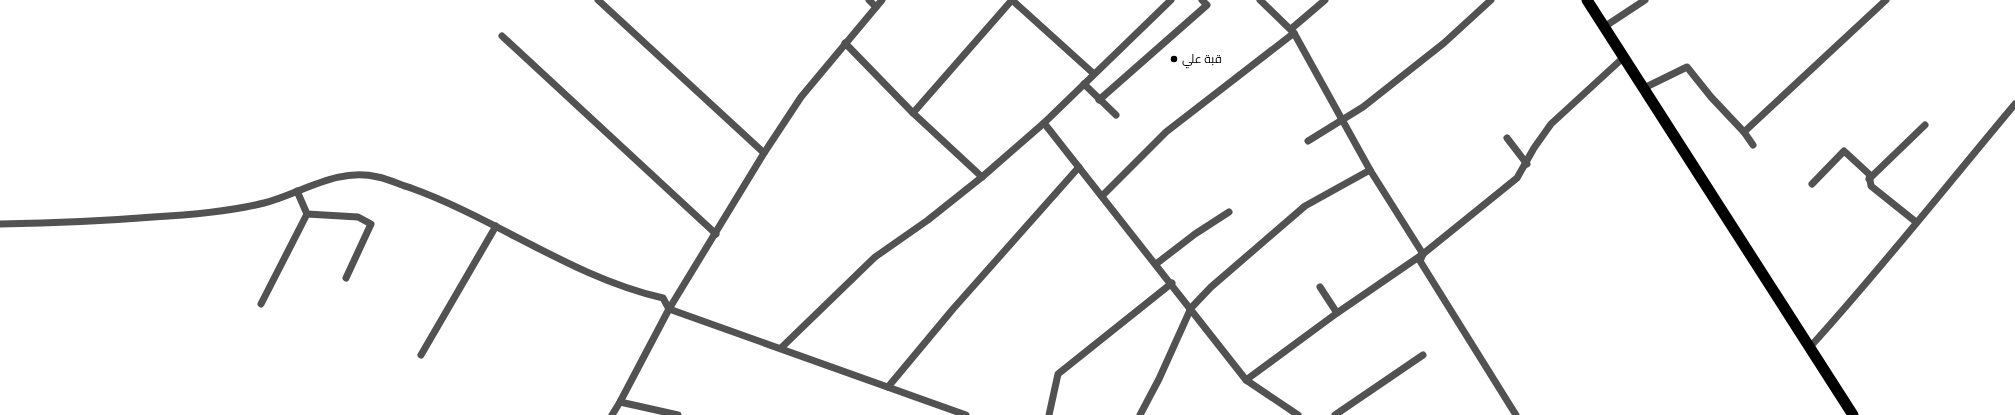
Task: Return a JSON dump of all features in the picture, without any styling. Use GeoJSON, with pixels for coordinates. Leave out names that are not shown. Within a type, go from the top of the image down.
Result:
{"type":"FeatureCollection","features":[{"type":"Feature","properties":{"kind":"highway"},"geometry":{"type":"LineString","coordinates":[[1587,0],[1853,415]]}},
{"type":"Feature","properties":{"kind":"street"},"geometry":{"type":"LineString","coordinates":[[598,0],[764,153]]}},
{"type":"Feature","properties":{"kind":"street"},"geometry":{"type":"LineString","coordinates":[[869,0],[876,7]]}},
{"type":"Feature","properties":{"kind":"street"},"geometry":{"type":"LineString","coordinates":[[612,415],[669,309],[764,153],[801,97],[882,0]]}},
{"type":"Feature","properties":{"kind":"street"},"geometry":{"type":"LineString","coordinates":[[913,113],[1012,0],[1094,74]]}},
{"type":"Feature","properties":{"kind":"street"},"geometry":{"type":"LineString","coordinates":[[780,348],[875,256],[928,220],[982,177],[1044,123],[1171,0]]}},
{"type":"Feature","properties":{"kind":"street"},"geometry":{"type":"LineString","coordinates":[[1100,100],[1207,5],[1202,0]]}},
{"type":"Feature","properties":{"kind":"street"},"geometry":{"type":"LineString","coordinates":[[1260,0],[1293,31],[1370,170],[1422,254],[1420,261],[1516,415]]}},
{"type":"Feature","properties":{"kind":"street"},"geometry":{"type":"LineString","coordinates":[[1102,196],[1166,132],[1293,31],[1325,0]]}},
{"type":"Feature","properties":{"kind":"street"},"geometry":{"type":"LineString","coordinates":[[1308,141],[1363,107],[1444,43],[1491,0]]}},
{"type":"Feature","properties":{"kind":"street"},"geometry":{"type":"LineString","coordinates":[[1604,27],[1644,0]]}},
{"type":"Feature","properties":{"kind":"street"},"geometry":{"type":"LineString","coordinates":[[1744,132],[1886,0]]}},
{"type":"Feature","properties":{"kind":"street"},"geometry":{"type":"LineString","coordinates":[[502,36],[716,234]]}},
{"type":"Feature","properties":{"kind":"street"},"geometry":{"type":"LineString","coordinates":[[846,43],[913,113],[982,177]]}},
{"type":"Feature","properties":{"kind":"street"},"geometry":{"type":"LineString","coordinates":[[1246,380],[1337,313],[1422,254],[1517,178],[1527,164],[1534,148],[1551,124],[1624,57]]}},
{"type":"Feature","properties":{"kind":"street"},"geometry":{"type":"LineString","coordinates":[[1644,88],[1687,67],[1711,97],[1744,132],[1753,145]]}},
{"type":"Feature","properties":{"kind":"street"},"geometry":{"type":"LineString","coordinates":[[1084,84],[1116,115]]}},
{"type":"Feature","properties":{"kind":"street"},"geometry":{"type":"LineString","coordinates":[[1810,347],[1860,292],[1916,222],[2015,104]]}},
{"type":"Feature","properties":{"kind":"street"},"geometry":{"type":"LineString","coordinates":[[1044,123],[1172,283],[1246,380],[1298,415]]}},
{"type":"Feature","properties":{"kind":"street"},"geometry":{"type":"LineString","coordinates":[[1869,179],[1925,125]]}},
{"type":"Feature","properties":{"kind":"street"},"geometry":{"type":"LineString","coordinates":[[1507,138],[1527,164]]}},
{"type":"Feature","properties":{"kind":"street"},"geometry":{"type":"LineString","coordinates":[[1812,184],[1844,151],[1869,174],[1871,186],[1916,222]]}},
{"type":"Feature","properties":{"kind":"street"},"geometry":{"type":"LineString","coordinates":[[888,387],[953,309],[1079,167]]}},
{"type":"Feature","properties":{"kind":"street"},"geometry":{"type":"LineString","coordinates":[[1140,415],[1159,379],[1191,308],[1211,287],[1305,206],[1370,170]]}},
{"type":"Feature","properties":{"kind":"street"},"geometry":{"type":"LineString","coordinates":[[0,224],[91,222],[205,214],[265,203],[324,180],[352,175],[377,176],[435,197],[592,274],[642,293],[663,298],[669,309],[966,415]]}},
{"type":"Feature","properties":{"kind":"street"},"geometry":{"type":"LineString","coordinates":[[261,304],[306,214],[297,190]]}},
{"type":"Feature","properties":{"kind":"street"},"geometry":{"type":"LineString","coordinates":[[1156,264],[1195,234],[1229,212]]}},
{"type":"Feature","properties":{"kind":"street"},"geometry":{"type":"LineString","coordinates":[[306,214],[358,218],[371,224],[346,278]]}},
{"type":"Feature","properties":{"kind":"street"},"geometry":{"type":"LineString","coordinates":[[421,355],[496,226]]}},
{"type":"Feature","properties":{"kind":"street"},"geometry":{"type":"LineString","coordinates":[[1049,415],[1058,374],[1172,283]]}},
{"type":"Feature","properties":{"kind":"street"},"geometry":{"type":"LineString","coordinates":[[1320,287],[1337,313]]}},
{"type":"Feature","properties":{"kind":"street"},"geometry":{"type":"LineString","coordinates":[[1335,415],[1423,355]]}},
{"type":"Feature","properties":{"kind":"street"},"geometry":{"type":"LineString","coordinates":[[620,402],[678,415]]}},
{"type":"Feature","properties":{"kind":"place","name":"قبة علي"},"geometry":{"type":"Point","coordinates":[1174,59]}}]}
